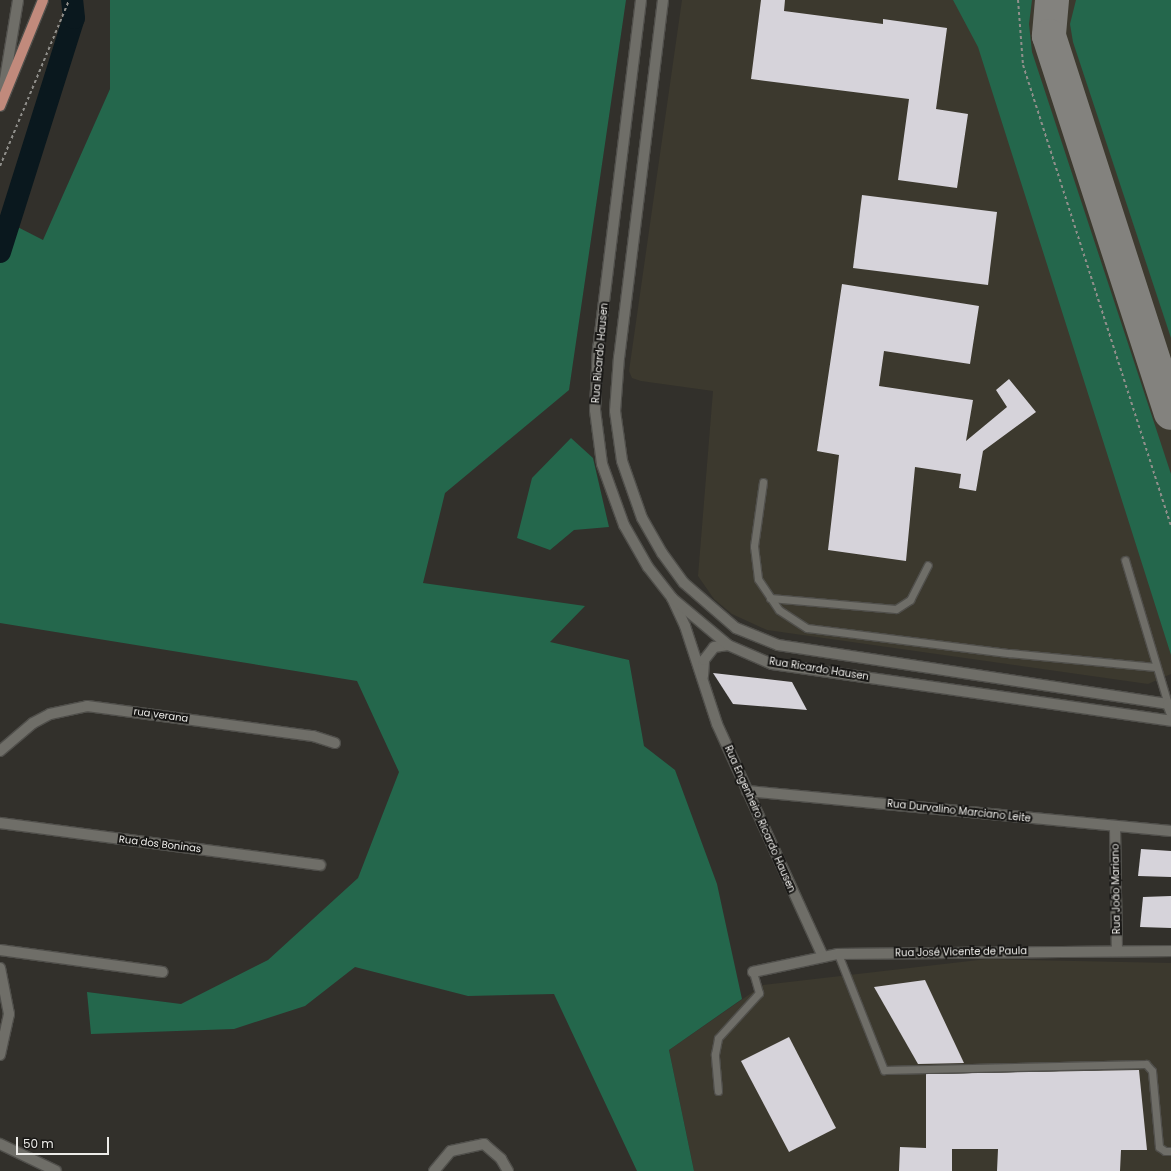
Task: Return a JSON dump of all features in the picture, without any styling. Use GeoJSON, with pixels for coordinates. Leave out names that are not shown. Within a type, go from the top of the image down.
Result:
{"type":"FeatureCollection","features":[{"type":"Feature","properties":{"kind":"main road"},"geometry":{"type":"LineString","coordinates":[[0,105],[43,0]]}},
{"type":"Feature","properties":{"kind":"street"},"geometry":{"type":"LineString","coordinates":[[0,105],[14,38],[18,0]]}},
{"type":"Feature","properties":{"kind":"street","name":"Rua Ricardo Hausen"},"geometry":{"type":"LineString","coordinates":[[641,0],[598,348],[595,410],[602,464],[624,525],[648,567],[672,598],[728,645],[772,664],[1171,721]]}},
{"type":"Feature","properties":{"kind":"street","name":"Rua Ricardo Hausen"},"geometry":{"type":"LineString","coordinates":[[663,0],[619,357],[615,411],[622,461],[642,518],[671,565],[684,583],[736,628],[778,645],[1170,708]]}},
{"type":"Feature","properties":{"kind":"street","name":"Rua Engenheiro Ricardo Hausen"},"geometry":{"type":"LineString","coordinates":[[672,598],[703,680],[717,724],[823,957]]}},
{"type":"Feature","properties":{"kind":"street","name":"Rua Engenheiro Ricardo Hausen"},"geometry":{"type":"LineString","coordinates":[[703,680],[704,660],[714,647],[728,645]]}},
{"type":"Feature","properties":{"kind":"street","name":"rua verana"},"geometry":{"type":"LineString","coordinates":[[0,752],[33,723],[50,714],[87,706],[313,736],[335,743]]}},
{"type":"Feature","properties":{"kind":"street","name":"Rua Durvalino Marciano Leite"},"geometry":{"type":"LineString","coordinates":[[747,791],[1171,831]]}},
{"type":"Feature","properties":{"kind":"street","name":"Rua dos Boninas"},"geometry":{"type":"LineString","coordinates":[[0,823],[320,865]]}},
{"type":"Feature","properties":{"kind":"street","name":"Rua João Mariano"},"geometry":{"type":"LineString","coordinates":[[1114,826],[1117,951]]}},
{"type":"Feature","properties":{"kind":"street"},"geometry":{"type":"LineString","coordinates":[[0,950],[163,972]]}},
{"type":"Feature","properties":{"kind":"street","name":"Rua José Vicente de Paula"},"geometry":{"type":"LineString","coordinates":[[753,972],[838,954],[1171,951]]}},
{"type":"Feature","properties":{"kind":"street"},"geometry":{"type":"LineString","coordinates":[[0,968],[9,1014],[0,1055]]}},
{"type":"Feature","properties":{"kind":"street"},"geometry":{"type":"LineString","coordinates":[[0,1144],[56,1171]]}},
{"type":"Feature","properties":{"kind":"street"},"geometry":{"type":"LineString","coordinates":[[434,1171],[451,1150],[484,1144],[501,1159],[508,1171]]}},
{"type":"Feature","properties":{"kind":"lane"},"geometry":{"type":"LineString","coordinates":[[762,482],[754,546],[758,579],[779,610],[808,628],[1155,667]]}},
{"type":"Feature","properties":{"kind":"lane"},"geometry":{"type":"LineString","coordinates":[[1125,560],[1155,667],[1170,708]]}},
{"type":"Feature","properties":{"kind":"lane"},"geometry":{"type":"LineString","coordinates":[[770,598],[896,609],[910,600],[928,565]]}},
{"type":"Feature","properties":{"kind":"lane"},"geometry":{"type":"LineString","coordinates":[[838,954],[884,1070],[1146,1064],[1152,1071],[1159,1146],[1165,1152],[1171,1151]]}},
{"type":"Feature","properties":{"kind":"lane"},"geometry":{"type":"LineString","coordinates":[[718,1091],[715,1054],[718,1038],[759,993],[753,972]]}},
{"type":"Feature","properties":{"kind":"path"},"geometry":{"type":"LineString","coordinates":[[0,166],[69,0]]}},
{"type":"Feature","properties":{"kind":"path"},"geometry":{"type":"LineString","coordinates":[[1018,0],[1023,65],[1171,525]]}},
{"type":"Feature","properties":{"kind":"shaded area"},"geometry":{"type":"Polygon","coordinates":[[[682,0],[1171,0],[1171,674],[1148,684],[767,630],[732,614],[714,599],[698,576],[713,391],[641,381],[632,378],[629,371],[682,0]]]}},
{"type":"Feature","properties":{"kind":"shaded area"},"geometry":{"type":"Polygon","coordinates":[[[987,959],[1171,963],[1171,1171],[694,1171],[669,1050],[763,985],[987,959]]]}},
{"type":"Feature","properties":{"kind":"green space"},"geometry":{"type":"Polygon","coordinates":[[[110,0],[626,0],[569,390],[445,493],[423,583],[585,606],[550,642],[629,660],[644,746],[675,770],[717,884],[742,999],[669,1050],[694,1171],[637,1171],[554,994],[468,996],[355,967],[305,1006],[234,1029],[91,1034],[87,992],[181,1004],[268,960],[358,878],[399,772],[357,681],[0,623],[0,218],[43,240],[110,89],[110,0]]]}},
{"type":"Feature","properties":{"kind":"green space"},"geometry":{"type":"Polygon","coordinates":[[[953,0],[1032,0],[1029,24],[1032,52],[1171,474],[1171,655],[978,47],[953,0]]]}},
{"type":"Feature","properties":{"kind":"green space"},"geometry":{"type":"Polygon","coordinates":[[[1076,0],[1171,0],[1171,338],[1073,42],[1070,24],[1076,0]]]}},
{"type":"Feature","properties":{"kind":"green space"},"geometry":{"type":"Polygon","coordinates":[[[571,438],[593,458],[609,527],[574,530],[550,550],[517,538],[532,478],[571,438]]]}},
{"type":"Feature","properties":{"kind":"building"},"geometry":{"type":"Polygon","coordinates":[[[761,0],[785,0],[784,11],[883,24],[883,19],[947,28],[936,109],[968,114],[957,188],[898,180],[909,99],[751,79],[761,0]]]}},
{"type":"Feature","properties":{"kind":"building"},"geometry":{"type":"Polygon","coordinates":[[[862,195],[997,212],[988,285],[853,268],[862,195]]]}},
{"type":"Feature","properties":{"kind":"building"},"geometry":{"type":"Polygon","coordinates":[[[842,284],[979,306],[970,364],[884,351],[879,386],[973,400],[966,441],[1007,407],[996,390],[1009,379],[1036,412],[983,451],[976,491],[959,488],[961,474],[915,467],[906,561],[828,550],[839,455],[817,451],[842,284]]]}},
{"type":"Feature","properties":{"kind":"building"},"geometry":{"type":"Polygon","coordinates":[[[713,673],[792,682],[807,710],[733,704],[713,673]]]}},
{"type":"Feature","properties":{"kind":"building"},"geometry":{"type":"Polygon","coordinates":[[[1141,849],[1171,851],[1171,877],[1138,876],[1141,849]]]}},
{"type":"Feature","properties":{"kind":"building"},"geometry":{"type":"Polygon","coordinates":[[[1171,896],[1171,928],[1140,927],[1143,897],[1171,896]]]}},
{"type":"Feature","properties":{"kind":"building"},"geometry":{"type":"Polygon","coordinates":[[[925,980],[964,1063],[918,1064],[874,987],[925,980]]]}},
{"type":"Feature","properties":{"kind":"building"},"geometry":{"type":"Polygon","coordinates":[[[789,1037],[836,1128],[789,1152],[741,1061],[789,1037]]]}},
{"type":"Feature","properties":{"kind":"building"},"geometry":{"type":"Polygon","coordinates":[[[1139,1070],[1147,1150],[1121,1150],[1120,1171],[997,1171],[998,1149],[952,1149],[952,1171],[899,1171],[900,1147],[926,1148],[926,1074],[1139,1070]]]}},
{"type":"Feature","properties":{"kind":"waterway"},"geometry":{"type":"LineString","coordinates":[[0,252],[74,18],[72,0]]}},
{"type":"Feature","properties":{"kind":"taxiway"},"geometry":{"type":"LineString","coordinates":[[1052,0],[1049,36],[1171,413]]}}]}
